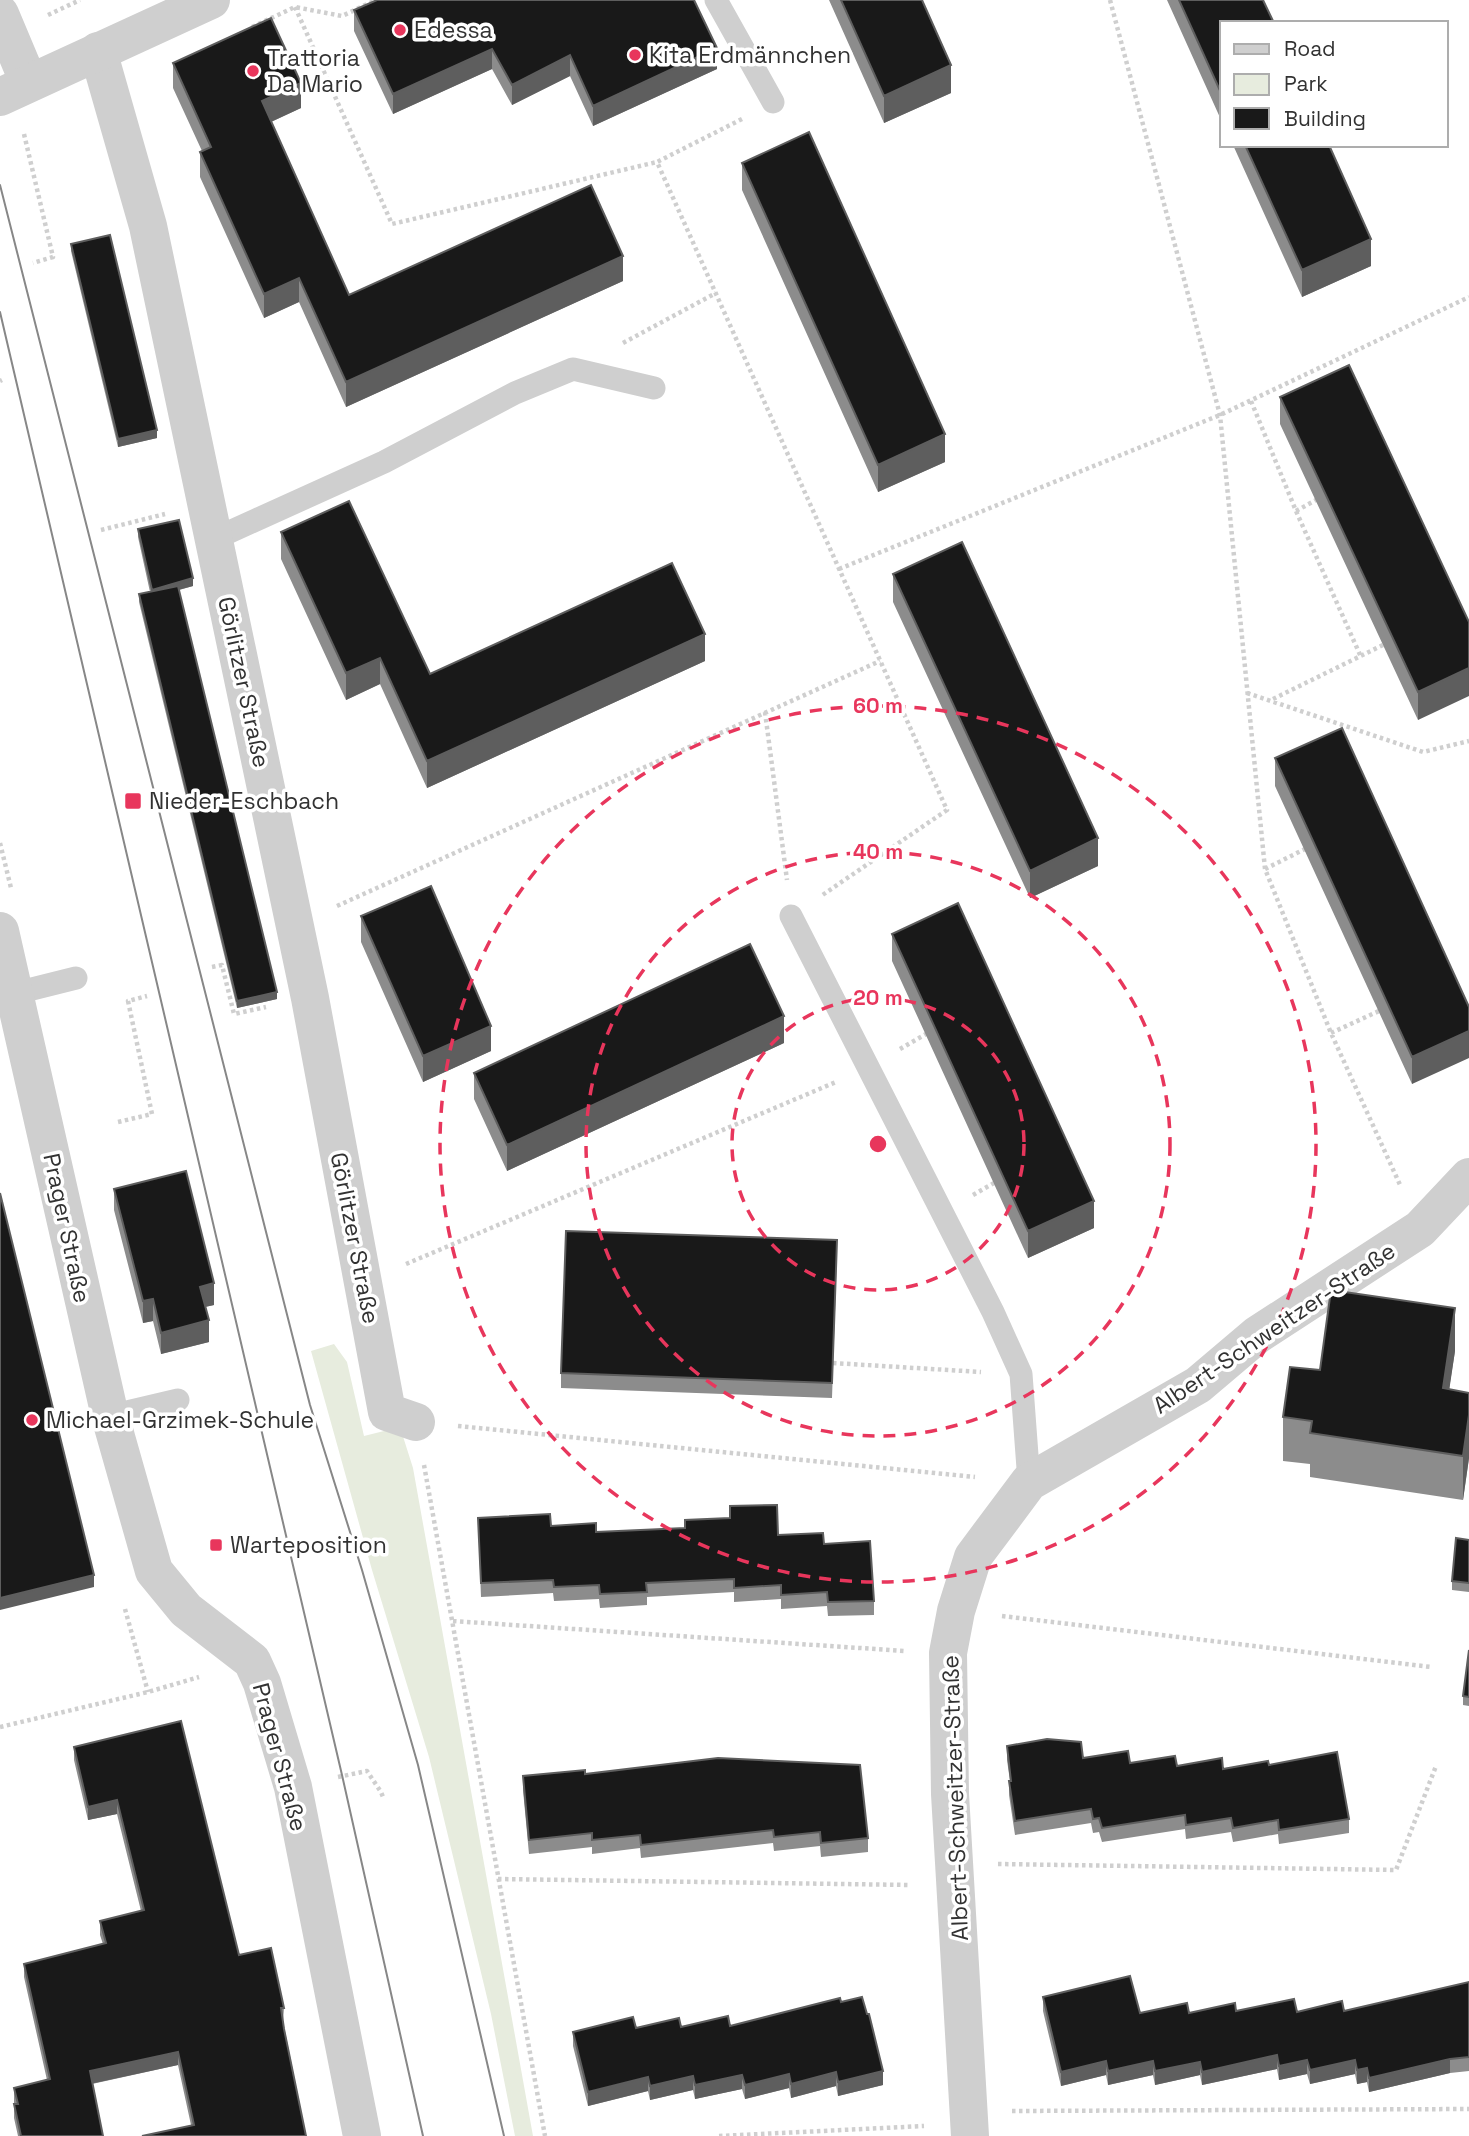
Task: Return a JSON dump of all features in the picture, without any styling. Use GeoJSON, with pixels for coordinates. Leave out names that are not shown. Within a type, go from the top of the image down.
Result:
{"type":"FeatureCollection","features":[{"type":"Feature","properties":{"kind":"street"},"geometry":{"type":"LineString","coordinates":[[0,15],[15,90],[211,0]]}},
{"type":"Feature","properties":{"kind":"street","name":"Görlitzer Straße"},"geometry":{"type":"LineString","coordinates":[[99,51],[148,226],[295,925],[387,1412],[416,1422]]}},
{"type":"Feature","properties":{"kind":"street","name":"Prager Straße"},"geometry":{"type":"LineString","coordinates":[[0,931],[110,1416],[154,1571],[186,1610],[252,1661],[262,1683],[293,1787],[362,2136]]}},
{"type":"Feature","properties":{"kind":"street","name":"Albert-Schweitzer-Straße"},"geometry":{"type":"LineString","coordinates":[[969,2126],[950,1794],[948,1653],[956,1611],[973,1557],[1029,1482],[1198,1385],[1257,1335],[1420,1229],[1469,1177]]}},
{"type":"Feature","properties":{"kind":"lane"},"geometry":{"type":"LineString","coordinates":[[716,0],[773,102]]}},
{"type":"Feature","properties":{"kind":"lane"},"geometry":{"type":"LineString","coordinates":[[214,539],[384,462],[514,393],[573,369],[654,388]]}},
{"type":"Feature","properties":{"kind":"lane"},"geometry":{"type":"LineString","coordinates":[[791,916],[993,1312],[1021,1374],[1029,1482]]}},
{"type":"Feature","properties":{"kind":"lane"},"geometry":{"type":"LineString","coordinates":[[16,993],[76,978]]}},
{"type":"Feature","properties":{"kind":"lane"},"geometry":{"type":"LineString","coordinates":[[110,1416],[178,1400]]}},
{"type":"Feature","properties":{"kind":"path"},"geometry":{"type":"LineString","coordinates":[[376,0],[342,16],[295,7],[392,225],[657,162],[773,102]]}},
{"type":"Feature","properties":{"kind":"path"},"geometry":{"type":"LineString","coordinates":[[1110,0],[1220,415],[1265,869],[1331,1032],[1420,1229]]}},
{"type":"Feature","properties":{"kind":"path"},"geometry":{"type":"LineString","coordinates":[[29,158],[53,257],[33,263]]}},
{"type":"Feature","properties":{"kind":"path"},"geometry":{"type":"LineString","coordinates":[[657,162],[947,810],[791,916],[765,712]]}},
{"type":"Feature","properties":{"kind":"path"},"geometry":{"type":"LineString","coordinates":[[573,369],[716,293]]}},
{"type":"Feature","properties":{"kind":"path"},"geometry":{"type":"LineString","coordinates":[[839,569],[1220,415],[1469,297]]}},
{"type":"Feature","properties":{"kind":"path"},"geometry":{"type":"LineString","coordinates":[[1251,401],[1361,657]]}},
{"type":"Feature","properties":{"kind":"path"},"geometry":{"type":"LineString","coordinates":[[1296,511],[1316,500]]}},
{"type":"Feature","properties":{"kind":"path"},"geometry":{"type":"LineString","coordinates":[[101,530],[170,512]]}},
{"type":"Feature","properties":{"kind":"path"},"geometry":{"type":"LineString","coordinates":[[1272,699],[1383,645]]}},
{"type":"Feature","properties":{"kind":"path"},"geometry":{"type":"LineString","coordinates":[[295,925],[880,661]]}},
{"type":"Feature","properties":{"kind":"path"},"geometry":{"type":"LineString","coordinates":[[1247,693],[1272,699],[1423,752],[1469,741]]}},
{"type":"Feature","properties":{"kind":"path"},"geometry":{"type":"LineString","coordinates":[[1265,869],[1305,849]]}},
{"type":"Feature","properties":{"kind":"path"},"geometry":{"type":"LineString","coordinates":[[212,967],[222,965],[234,1014],[263,1008]]}},
{"type":"Feature","properties":{"kind":"path"},"geometry":{"type":"LineString","coordinates":[[118,1122],[152,1114],[128,1001],[148,996]]}},
{"type":"Feature","properties":{"kind":"path"},"geometry":{"type":"LineString","coordinates":[[1331,1032],[1379,1011]]}},
{"type":"Feature","properties":{"kind":"path"},"geometry":{"type":"LineString","coordinates":[[363,1282],[868,1068]]}},
{"type":"Feature","properties":{"kind":"path"},"geometry":{"type":"LineString","coordinates":[[833,1363],[1021,1374]]}},
{"type":"Feature","properties":{"kind":"path"},"geometry":{"type":"LineString","coordinates":[[545,2136],[416,1422],[1029,1482]]}},
{"type":"Feature","properties":{"kind":"path"},"geometry":{"type":"LineString","coordinates":[[956,1611],[1431,1667]]}},
{"type":"Feature","properties":{"kind":"path"},"geometry":{"type":"LineString","coordinates":[[453,1621],[948,1653]]}},
{"type":"Feature","properties":{"kind":"path"},"geometry":{"type":"LineString","coordinates":[[0,1727],[148,1692]]}},
{"type":"Feature","properties":{"kind":"path"},"geometry":{"type":"LineString","coordinates":[[498,1879],[1396,1870],[1436,1766]]}},
{"type":"Feature","properties":{"kind":"path"},"geometry":{"type":"LineString","coordinates":[[293,1787],[367,1771],[383,1797]]}},
{"type":"Feature","properties":{"kind":"path"},"geometry":{"type":"LineString","coordinates":[[719,2136],[969,2126],[1013,2111],[1469,2109]]}},
{"type":"Feature","properties":{"kind":"green space"},"geometry":{"type":"Polygon","coordinates":[[[334,1344],[347,1362],[364,1436],[400,1427],[413,1468],[533,2136],[515,2136],[491,2014],[429,1757],[372,1570],[311,1351],[334,1344]]]}},
{"type":"Feature","properties":{"kind":"building"},"geometry":{"type":"Polygon","coordinates":[[[377,0],[694,0],[717,48],[593,106],[570,55],[512,85],[492,49],[393,94],[354,10],[377,0]]]}},
{"type":"Feature","properties":{"kind":"building"},"geometry":{"type":"Polygon","coordinates":[[[841,0],[922,0],[951,65],[884,96],[841,0]]]}},
{"type":"Feature","properties":{"kind":"building"},"geometry":{"type":"Polygon","coordinates":[[[1179,0],[1263,0],[1273,21],[1220,21],[1220,91],[1179,0]]]}},
{"type":"Feature","properties":{"kind":"building"},"geometry":{"type":"Polygon","coordinates":[[[271,18],[301,83],[262,101],[349,295],[591,185],[623,256],[346,382],[299,278],[264,294],[200,152],[211,147],[173,63],[271,18]]]}},
{"type":"Feature","properties":{"kind":"building"},"geometry":{"type":"Polygon","coordinates":[[[809,132],[945,434],[878,465],[742,163],[809,132]]]}},
{"type":"Feature","properties":{"kind":"building"},"geometry":{"type":"Polygon","coordinates":[[[1246,147],[1330,147],[1371,239],[1302,270],[1246,147]]]}},
{"type":"Feature","properties":{"kind":"building"},"geometry":{"type":"Polygon","coordinates":[[[110,235],[157,430],[118,439],[71,244],[110,235]]]}},
{"type":"Feature","properties":{"kind":"building"},"geometry":{"type":"Polygon","coordinates":[[[1349,365],[1469,622],[1469,668],[1418,692],[1280,397],[1349,365]]]}},
{"type":"Feature","properties":{"kind":"building"},"geometry":{"type":"Polygon","coordinates":[[[349,501],[430,674],[672,563],[705,634],[427,761],[380,658],[346,673],[281,532],[349,501]]]}},
{"type":"Feature","properties":{"kind":"building"},"geometry":{"type":"Polygon","coordinates":[[[179,520],[193,578],[152,590],[138,529],[179,520]]]}},
{"type":"Feature","properties":{"kind":"building"},"geometry":{"type":"Polygon","coordinates":[[[962,542],[1098,838],[1030,871],[893,574],[962,542]]]}},
{"type":"Feature","properties":{"kind":"building"},"geometry":{"type":"Polygon","coordinates":[[[178,586],[277,992],[237,1001],[139,594],[178,586]]]}},
{"type":"Feature","properties":{"kind":"building"},"geometry":{"type":"Polygon","coordinates":[[[1342,728],[1469,1007],[1469,1031],[1412,1057],[1275,758],[1342,728]]]}},
{"type":"Feature","properties":{"kind":"building"},"geometry":{"type":"Polygon","coordinates":[[[431,886],[491,1026],[423,1056],[361,916],[431,886]]]}},
{"type":"Feature","properties":{"kind":"building"},"geometry":{"type":"Polygon","coordinates":[[[958,903],[1094,1201],[1028,1231],[892,934],[958,903]]]}},
{"type":"Feature","properties":{"kind":"building"},"geometry":{"type":"Polygon","coordinates":[[[750,944],[784,1016],[507,1145],[474,1073],[750,944]]]}},
{"type":"Feature","properties":{"kind":"building"},"geometry":{"type":"Polygon","coordinates":[[[186,1171],[214,1283],[200,1287],[209,1320],[161,1333],[153,1299],[143,1301],[114,1189],[186,1171]]]}},
{"type":"Feature","properties":{"kind":"building"},"geometry":{"type":"Polygon","coordinates":[[[0,1193],[94,1575],[0,1598],[0,1193]]]}},
{"type":"Feature","properties":{"kind":"building"},"geometry":{"type":"Polygon","coordinates":[[[566,1231],[837,1240],[832,1383],[561,1373],[566,1231]]]}},
{"type":"Feature","properties":{"kind":"building"},"geometry":{"type":"Polygon","coordinates":[[[1331,1290],[1455,1308],[1443,1388],[1469,1393],[1463,1456],[1310,1433],[1312,1421],[1283,1417],[1290,1367],[1320,1370],[1331,1290]]]}},
{"type":"Feature","properties":{"kind":"building"},"geometry":{"type":"Polygon","coordinates":[[[777,1505],[778,1535],[823,1533],[824,1544],[870,1541],[874,1601],[828,1602],[827,1592],[781,1595],[781,1585],[734,1588],[734,1579],[646,1583],[647,1592],[600,1594],[599,1585],[554,1587],[553,1580],[481,1583],[478,1518],[550,1514],[551,1526],[596,1523],[596,1532],[685,1528],[685,1520],[730,1518],[730,1506],[777,1505]]]}},
{"type":"Feature","properties":{"kind":"building"},"geometry":{"type":"Polygon","coordinates":[[[1456,1538],[1469,1540],[1469,1583],[1452,1581],[1456,1538]]]}},
{"type":"Feature","properties":{"kind":"building"},"geometry":{"type":"Polygon","coordinates":[[[1469,1650],[1469,1697],[1463,1696],[1469,1650]]]}},
{"type":"Feature","properties":{"kind":"building"},"geometry":{"type":"Polygon","coordinates":[[[181,1721],[239,1955],[271,1948],[306,2136],[142,2136],[194,2125],[178,2052],[90,2071],[103,2136],[21,2136],[14,2104],[18,2104],[14,2088],[50,2079],[24,1964],[106,1943],[100,1921],[144,1910],[117,1800],[88,1807],[74,1747],[181,1721]]]}},
{"type":"Feature","properties":{"kind":"building"},"geometry":{"type":"Polygon","coordinates":[[[1047,1739],[1081,1742],[1083,1758],[1128,1751],[1130,1763],[1175,1756],[1177,1766],[1222,1758],[1223,1769],[1268,1761],[1269,1765],[1337,1752],[1349,1819],[1279,1830],[1278,1820],[1233,1828],[1231,1818],[1186,1825],[1185,1815],[1102,1828],[1099,1818],[1093,1819],[1091,1809],[1015,1821],[1007,1746],[1047,1739]]]}},
{"type":"Feature","properties":{"kind":"building"},"geometry":{"type":"Polygon","coordinates":[[[718,1758],[860,1765],[868,1838],[821,1843],[820,1832],[774,1837],[773,1830],[641,1845],[640,1835],[592,1840],[592,1833],[529,1840],[523,1776],[585,1770],[585,1774],[718,1758]]]}},
{"type":"Feature","properties":{"kind":"building"},"geometry":{"type":"Polygon","coordinates":[[[1130,1976],[1140,2013],[1187,2003],[1189,2013],[1235,2003],[1236,2011],[1294,1999],[1297,2012],[1342,2001],[1344,2011],[1469,1982],[1469,2057],[1369,2078],[1367,2068],[1357,2070],[1355,2060],[1310,2070],[1307,2060],[1279,2066],[1277,2055],[1202,2072],[1200,2062],[1155,2071],[1153,2061],[1108,2071],[1106,2061],[1061,2072],[1043,1997],[1130,1976]]]}},
{"type":"Feature","properties":{"kind":"building"},"geometry":{"type":"Polygon","coordinates":[[[862,1997],[883,2071],[838,2082],[836,2072],[791,2084],[789,2074],[745,2085],[742,2075],[695,2085],[693,2076],[650,2086],[648,2077],[588,2092],[573,2032],[633,2017],[636,2028],[679,2018],[681,2027],[728,2016],[730,2026],[840,1998],[841,2002],[862,1997]]]}},
{"type":"Feature","properties":{"kind":"tram line"},"geometry":{"type":"LineString","coordinates":[[0,185],[310,1405],[362,1570],[418,1765],[504,2136]]}},
{"type":"Feature","properties":{"kind":"tram line"},"geometry":{"type":"LineString","coordinates":[[0,312],[342,1775],[423,2136]]}},
{"type":"Feature","properties":{"kind":"place","name":"Edessa"},"geometry":{"type":"Point","coordinates":[400,30]}},
{"type":"Feature","properties":{"kind":"place","name":"Kita Erdmännchen"},"geometry":{"type":"Point","coordinates":[635,55]}},
{"type":"Feature","properties":{"kind":"place","name":"Trattoria Da Mario"},"geometry":{"type":"Point","coordinates":[253,71]}},
{"type":"Feature","properties":{"kind":"place","name":"Nieder-Eschbach"},"geometry":{"type":"Point","coordinates":[133,801]}},
{"type":"Feature","properties":{"kind":"place","name":"Michael-Grzimek-Schule"},"geometry":{"type":"Point","coordinates":[32,1420]}},
{"type":"Feature","properties":{"kind":"place","name":"Warteposition"},"geometry":{"type":"Point","coordinates":[216,1545]}}]}
